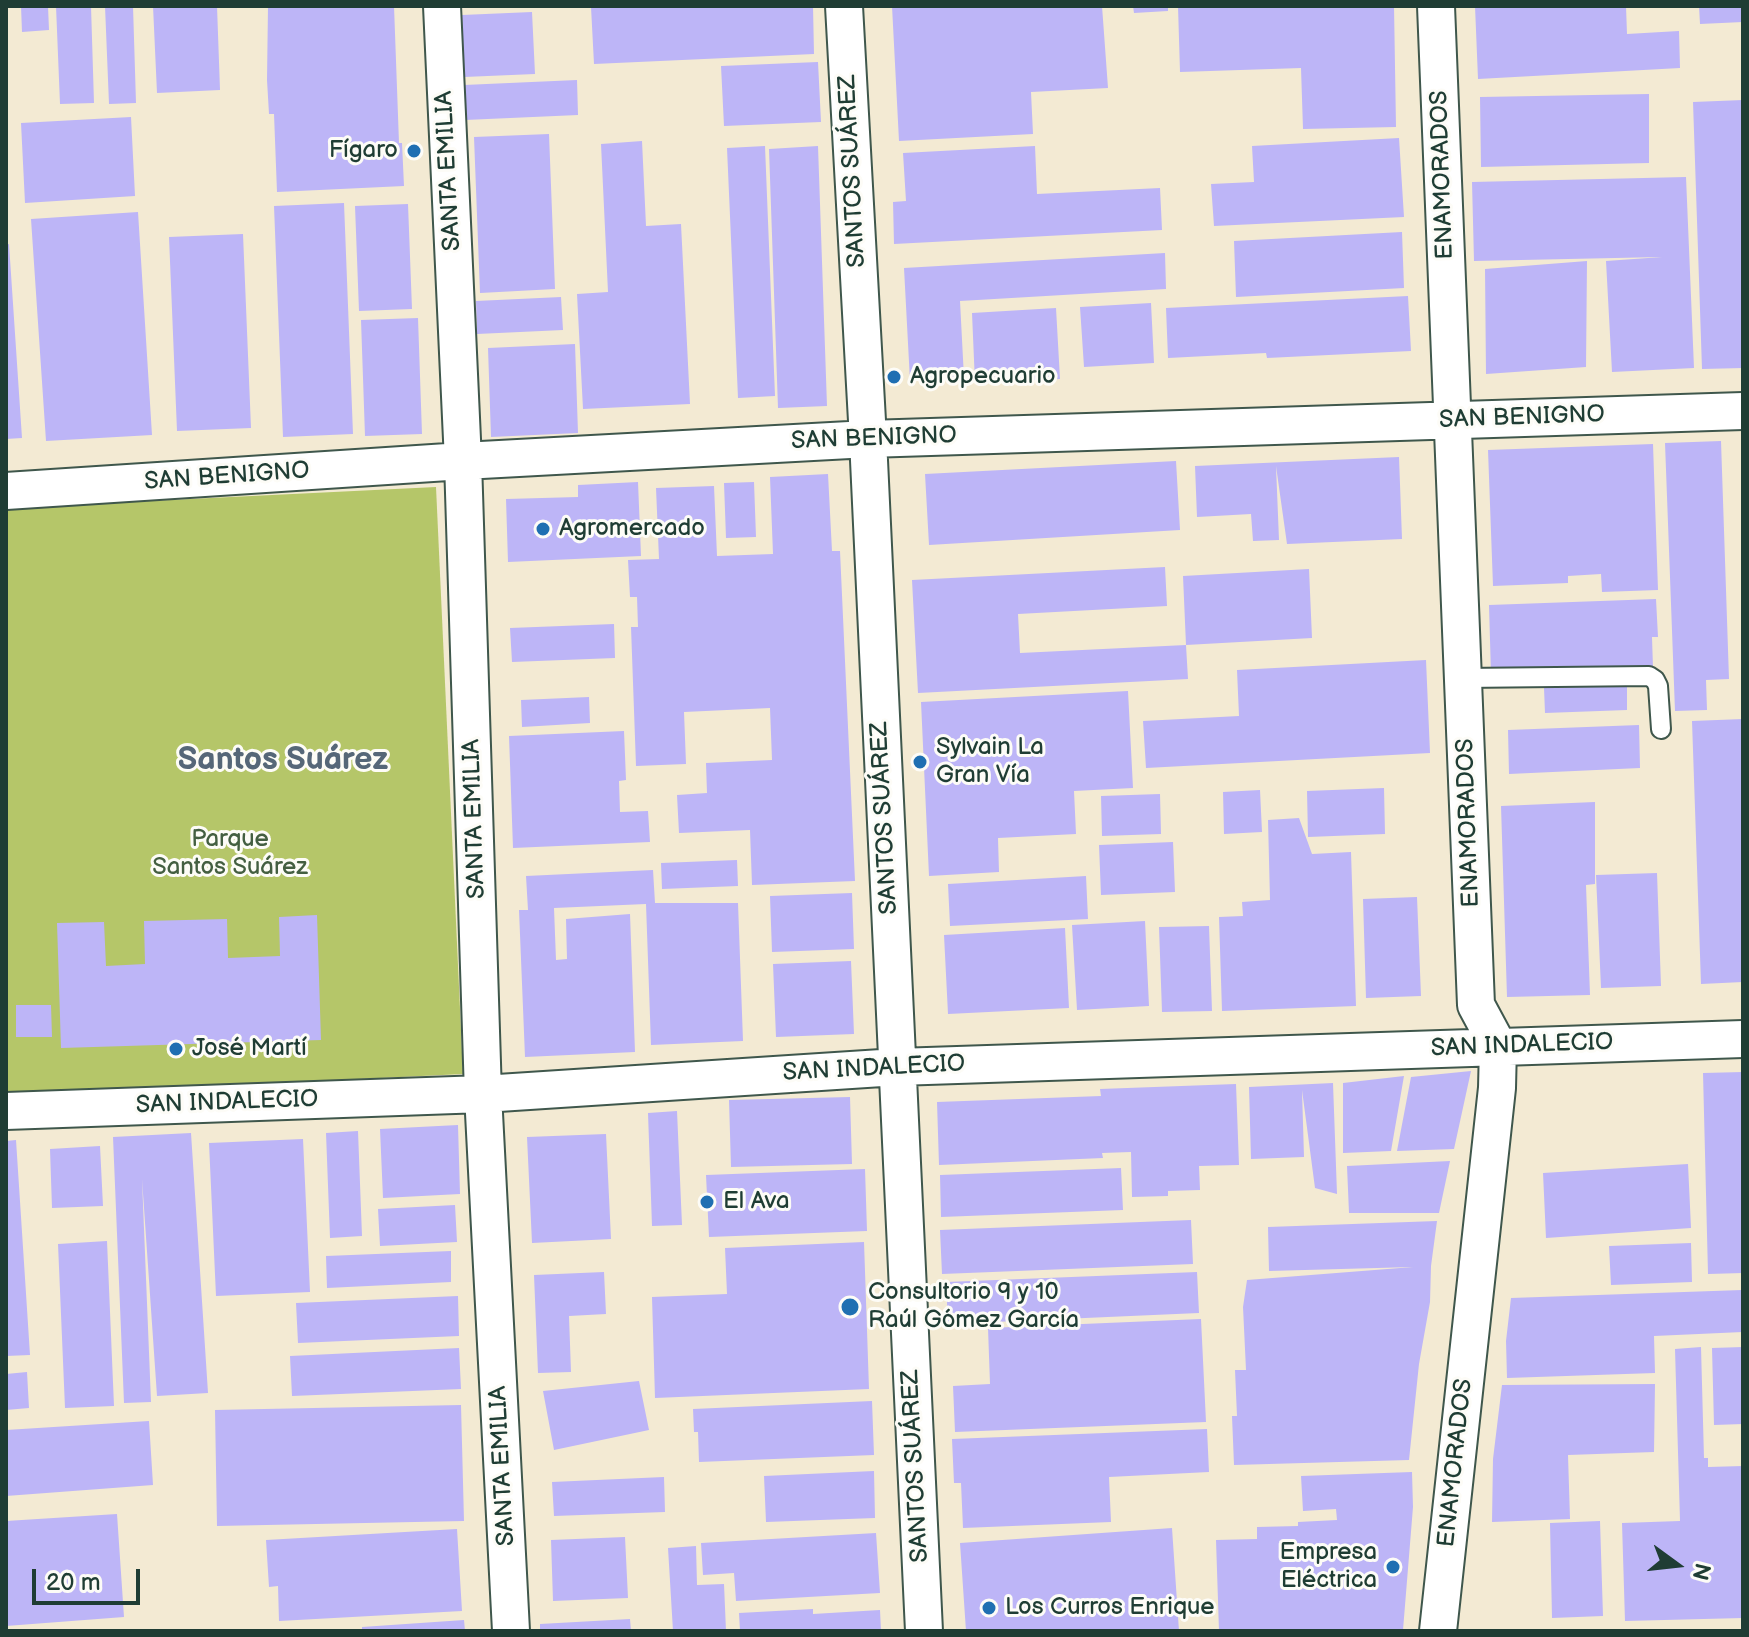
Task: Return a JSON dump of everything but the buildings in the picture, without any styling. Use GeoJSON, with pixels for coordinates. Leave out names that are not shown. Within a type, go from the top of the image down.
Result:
{"type":"FeatureCollection","features":[{"type":"Feature","properties":{"kind":"street","name":"SANTA EMILIA"},"geometry":{"type":"LineString","coordinates":[[442,6],[463,461],[483,1094],[511,1631]]}},
{"type":"Feature","properties":{"kind":"street","name":"SANTOS SUÁREZ"},"geometry":{"type":"LineString","coordinates":[[844,6],[868,439],[924,1631]]}},
{"type":"Feature","properties":{"kind":"street","name":"ENAMORADOS"},"geometry":{"type":"LineString","coordinates":[[1436,6],[1476,1005],[1498,1046],[1497,1088],[1438,1631]]}},
{"type":"Feature","properties":{"kind":"street","name":"SAN BENIGNO"},"geometry":{"type":"LineString","coordinates":[[6,491],[463,461],[868,439],[1743,411]]}},
{"type":"Feature","properties":{"kind":"street","name":"SAN INDALECIO"},"geometry":{"type":"LineString","coordinates":[[6,1111],[483,1094],[897,1067],[1743,1039]]}},
{"type":"Feature","properties":{"kind":"lane"},"geometry":{"type":"LineString","coordinates":[[1463,678],[1649,676],[1658,686],[1661,729]]}},
{"type":"Feature","properties":{"kind":"green space","name":"Parque Santos Suárez"},"geometry":{"type":"Polygon","coordinates":[[[436,487],[463,1074],[6,1096],[6,508],[436,487]]]}},
{"type":"Feature","properties":{"kind":"place","name":"Fígaro"},"geometry":{"type":"Point","coordinates":[414,151]}},
{"type":"Feature","properties":{"kind":"place","name":"Agropecuario"},"geometry":{"type":"Point","coordinates":[894,377]}},
{"type":"Feature","properties":{"kind":"place","name":"Agromercado"},"geometry":{"type":"Point","coordinates":[543,529]}},
{"type":"Feature","properties":{"kind":"place","name":"Sylvain La Gran Vía"},"geometry":{"type":"Point","coordinates":[920,762]}},
{"type":"Feature","properties":{"kind":"place","name":"José Martí"},"geometry":{"type":"Point","coordinates":[176,1049]}},
{"type":"Feature","properties":{"kind":"place","name":"El Ava"},"geometry":{"type":"Point","coordinates":[707,1202]}},
{"type":"Feature","properties":{"kind":"place","name":"Consultorio 9 y 10 Raúl Gómez García"},"geometry":{"type":"Point","coordinates":[850,1307]}},
{"type":"Feature","properties":{"kind":"place","name":"Empresa Eléctrica"},"geometry":{"type":"Point","coordinates":[1393,1567]}},
{"type":"Feature","properties":{"kind":"place","name":"Los Curros Enrique"},"geometry":{"type":"Point","coordinates":[989,1608]}},
{"type":"Feature","properties":{"kind":"district","name":"Santos Suárez"},"geometry":{"type":"Point","coordinates":[283,761]}}]}
